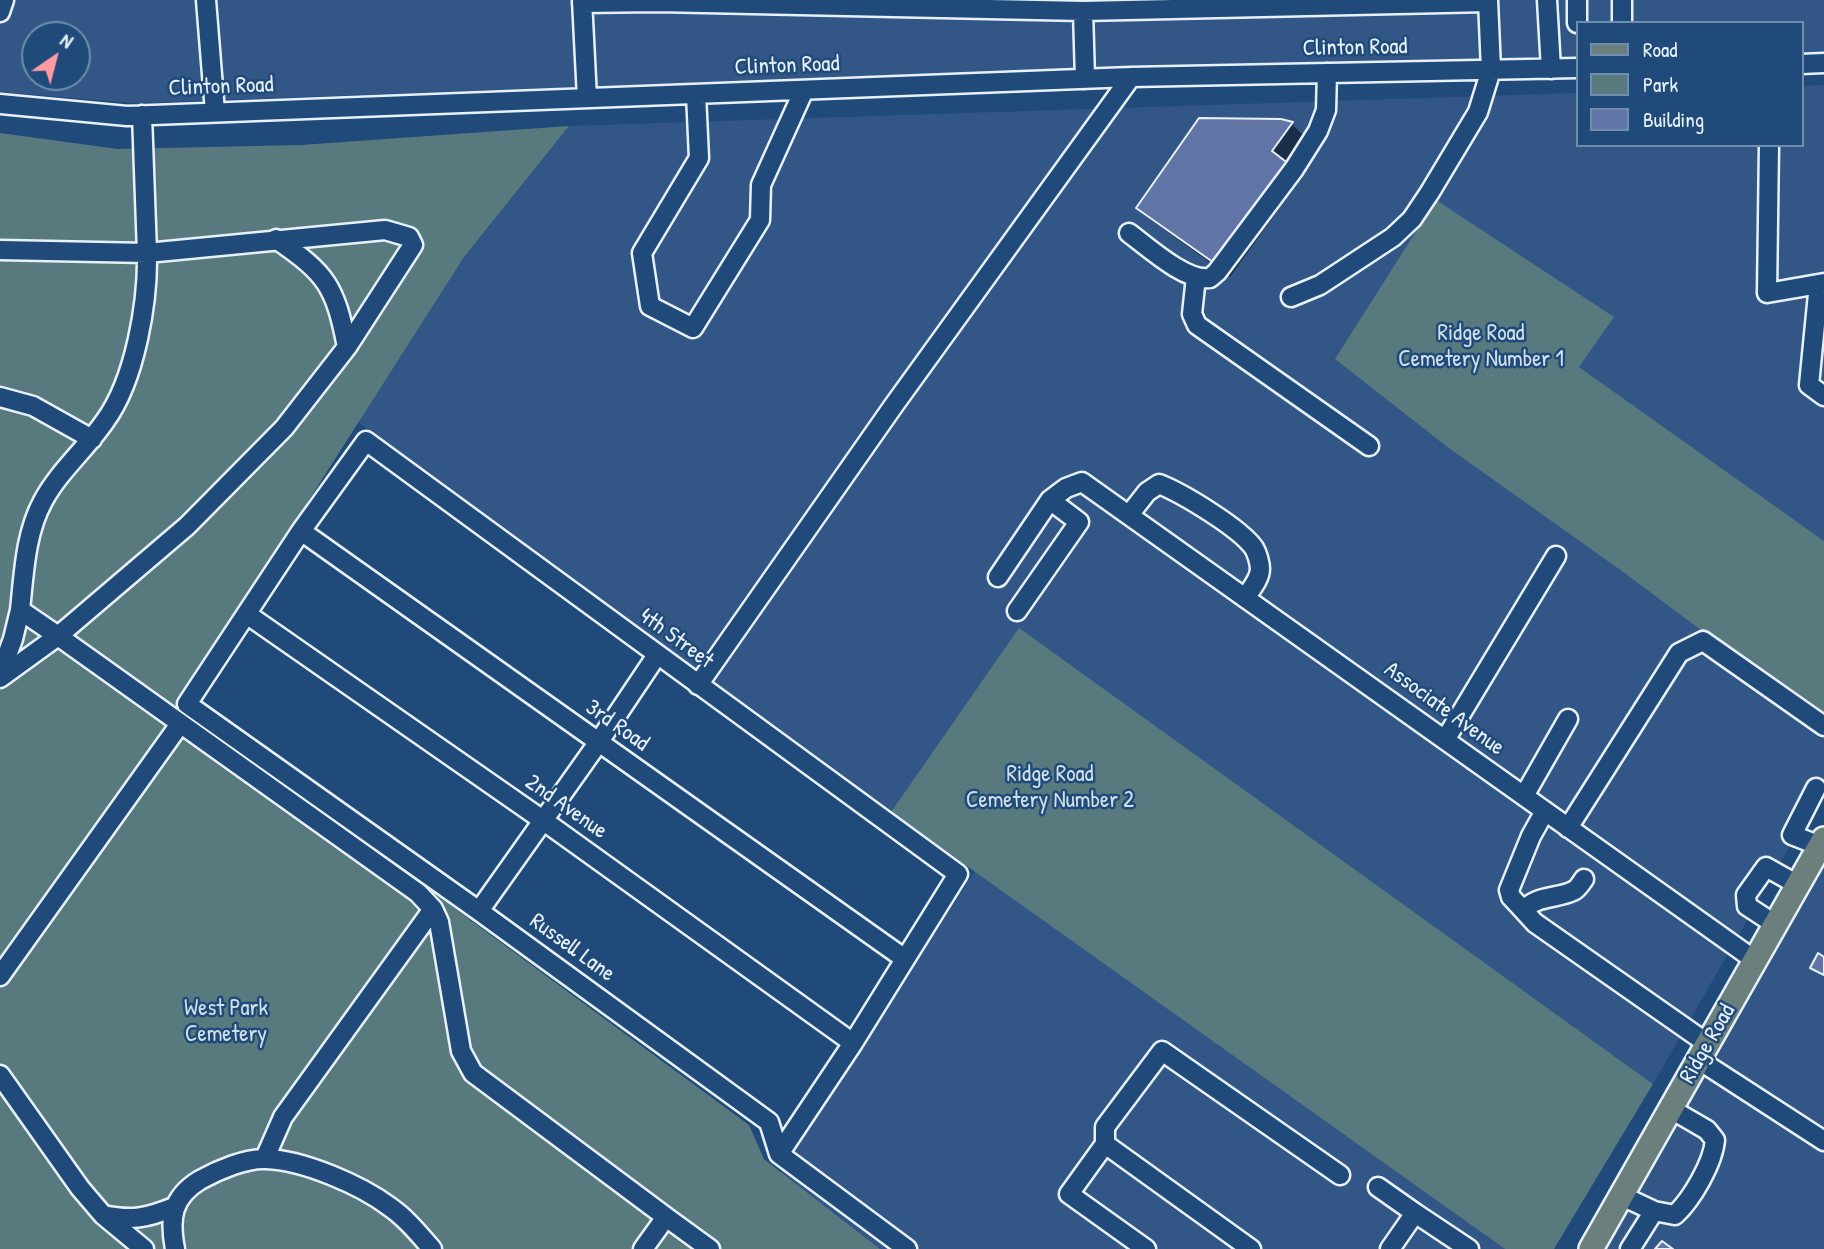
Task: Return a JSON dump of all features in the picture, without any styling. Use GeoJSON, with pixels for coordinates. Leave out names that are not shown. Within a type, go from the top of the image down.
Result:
{"type":"FeatureCollection","features":[{"type":"Feature","properties":{"kind":"main road","name":"Ridge Road"},"geometry":{"type":"LineString","coordinates":[[1591,1249],[1821,847]]}},
{"type":"Feature","properties":{"kind":"street"},"geometry":{"type":"LineString","coordinates":[[0,12],[4,0]]}},
{"type":"Feature","properties":{"kind":"street"},"geometry":{"type":"LineString","coordinates":[[206,0],[215,112]]}},
{"type":"Feature","properties":{"kind":"street"},"geometry":{"type":"LineString","coordinates":[[1547,0],[1551,69]]}},
{"type":"Feature","properties":{"kind":"street"},"geometry":{"type":"LineString","coordinates":[[1577,0],[1577,21]]}},
{"type":"Feature","properties":{"kind":"street"},"geometry":{"type":"LineString","coordinates":[[1622,0],[1622,21]]}},
{"type":"Feature","properties":{"kind":"street"},"geometry":{"type":"LineString","coordinates":[[587,98],[582,1],[1083,11],[1247,4],[1488,1],[1491,70],[1478,113],[1412,219],[1393,237],[1357,262],[1320,285],[1291,298]]}},
{"type":"Feature","properties":{"kind":"street"},"geometry":{"type":"LineString","coordinates":[[1083,11],[1085,79]]}},
{"type":"Feature","properties":{"kind":"street"},"geometry":{"type":"LineString","coordinates":[[1803,64],[1824,63]]}},
{"type":"Feature","properties":{"kind":"street","name":"Clinton Road"},"geometry":{"type":"LineString","coordinates":[[0,104],[127,116],[1131,77],[1576,68]]}},
{"type":"Feature","properties":{"kind":"street"},"geometry":{"type":"LineString","coordinates":[[1129,233],[1179,269],[1196,277],[1210,278],[1307,151],[1326,110],[1327,73]]}},
{"type":"Feature","properties":{"kind":"street"},"geometry":{"type":"LineString","coordinates":[[698,685],[894,405],[1131,77]]}},
{"type":"Feature","properties":{"kind":"street"},"geometry":{"type":"LineString","coordinates":[[696,94],[699,158],[642,253],[650,306],[693,328],[760,220],[761,185],[804,90]]}},
{"type":"Feature","properties":{"kind":"street"},"geometry":{"type":"LineString","coordinates":[[0,676],[20,610],[26,554],[32,528],[43,502],[59,477],[92,439],[117,402],[133,358],[147,271],[142,115]]}},
{"type":"Feature","properties":{"kind":"street"},"geometry":{"type":"LineString","coordinates":[[1769,147],[1767,293],[1822,284],[1808,385],[1824,396]]}},
{"type":"Feature","properties":{"kind":"street"},"geometry":{"type":"LineString","coordinates":[[0,250],[147,253],[385,230],[409,237],[414,245],[347,347],[284,428],[187,526],[58,636],[0,676]]}},
{"type":"Feature","properties":{"kind":"street"},"geometry":{"type":"LineString","coordinates":[[275,239],[306,260],[328,283],[340,310],[347,347]]}},
{"type":"Feature","properties":{"kind":"street"},"geometry":{"type":"LineString","coordinates":[[1196,277],[1192,314],[1197,325],[1369,446]]}},
{"type":"Feature","properties":{"kind":"street"},"geometry":{"type":"LineString","coordinates":[[0,397],[33,406],[92,439]]}},
{"type":"Feature","properties":{"kind":"street","name":"4th Street"},"geometry":{"type":"LineString","coordinates":[[301,531],[366,442],[958,874],[905,959]]}},
{"type":"Feature","properties":{"kind":"street","name":"Associate Avenue"},"geometry":{"type":"LineString","coordinates":[[1049,500],[1066,488],[1082,482],[1756,961]]}},
{"type":"Feature","properties":{"kind":"street"},"geometry":{"type":"LineString","coordinates":[[1129,515],[1147,492],[1159,484],[1175,490],[1242,535],[1255,550],[1260,568],[1259,577],[1245,598]]}},
{"type":"Feature","properties":{"kind":"street"},"geometry":{"type":"LineString","coordinates":[[998,577],[1049,500],[1079,522],[1017,611]]}},
{"type":"Feature","properties":{"kind":"street"},"geometry":{"type":"LineString","coordinates":[[247,615],[301,531]]}},
{"type":"Feature","properties":{"kind":"street","name":"3rd Road"},"geometry":{"type":"LineString","coordinates":[[301,531],[905,959]]}},
{"type":"Feature","properties":{"kind":"street"},"geometry":{"type":"LineString","coordinates":[[1445,740],[1556,556]]}},
{"type":"Feature","properties":{"kind":"street"},"geometry":{"type":"LineString","coordinates":[[20,610],[418,893],[433,909],[439,922],[461,1051],[473,1073],[710,1249]]}},
{"type":"Feature","properties":{"kind":"street","name":"Russell Lane"},"geometry":{"type":"LineString","coordinates":[[247,615],[187,704],[479,911],[769,1122],[779,1154]]}},
{"type":"Feature","properties":{"kind":"street","name":"2nd Avenue"},"geometry":{"type":"LineString","coordinates":[[247,615],[544,821],[853,1043]]}},
{"type":"Feature","properties":{"kind":"street"},"geometry":{"type":"LineString","coordinates":[[1568,828],[1679,653],[1703,641],[1824,726]]}},
{"type":"Feature","properties":{"kind":"street"},"geometry":{"type":"LineString","coordinates":[[479,911],[657,656]]}},
{"type":"Feature","properties":{"kind":"street"},"geometry":{"type":"LineString","coordinates":[[1524,796],[1568,719]]}},
{"type":"Feature","properties":{"kind":"street"},"geometry":{"type":"LineString","coordinates":[[0,976],[180,724]]}},
{"type":"Feature","properties":{"kind":"street"},"geometry":{"type":"LineString","coordinates":[[1821,784],[1792,835],[1821,847]]}},
{"type":"Feature","properties":{"kind":"street"},"geometry":{"type":"LineString","coordinates":[[1545,811],[1531,836],[1509,890],[1511,897],[1530,917],[1824,1141]]}},
{"type":"Feature","properties":{"kind":"street"},"geometry":{"type":"LineString","coordinates":[[1776,925],[1747,906],[1746,895],[1766,867],[1798,885]]}},
{"type":"Feature","properties":{"kind":"street"},"geometry":{"type":"LineString","coordinates":[[1530,917],[1528,905],[1576,891],[1584,878]]}},
{"type":"Feature","properties":{"kind":"street"},"geometry":{"type":"LineString","coordinates":[[265,1158],[284,1117],[433,909]]}},
{"type":"Feature","properties":{"kind":"street"},"geometry":{"type":"LineString","coordinates":[[905,959],[779,1154],[907,1249]]}},
{"type":"Feature","properties":{"kind":"street"},"geometry":{"type":"LineString","coordinates":[[1146,1249],[1069,1194],[1105,1143],[1105,1127],[1162,1051],[1340,1175]]}},
{"type":"Feature","properties":{"kind":"street"},"geometry":{"type":"LineString","coordinates":[[0,1075],[80,1188],[103,1215],[144,1249]]}},
{"type":"Feature","properties":{"kind":"street"},"geometry":{"type":"LineString","coordinates":[[1622,1196],[1654,1211],[1675,1215],[1685,1206],[1714,1153],[1715,1140],[1707,1130],[1671,1109]]}},
{"type":"Feature","properties":{"kind":"street"},"geometry":{"type":"LineString","coordinates":[[1105,1143],[1251,1249]]}},
{"type":"Feature","properties":{"kind":"street"},"geometry":{"type":"LineString","coordinates":[[175,1249],[172,1230],[174,1207],[188,1188],[220,1169],[265,1158],[315,1168],[365,1191],[390,1206],[432,1249]]}},
{"type":"Feature","properties":{"kind":"street"},"geometry":{"type":"LineString","coordinates":[[1378,1187],[1459,1246]]}},
{"type":"Feature","properties":{"kind":"street"},"geometry":{"type":"LineString","coordinates":[[103,1215],[122,1219],[146,1218],[174,1207]]}},
{"type":"Feature","properties":{"kind":"street"},"geometry":{"type":"LineString","coordinates":[[1630,1249],[1654,1211]]}},
{"type":"Feature","properties":{"kind":"street"},"geometry":{"type":"LineString","coordinates":[[1390,1249],[1415,1213]]}},
{"type":"Feature","properties":{"kind":"street"},"geometry":{"type":"LineString","coordinates":[[643,1249],[666,1217]]}},
{"type":"Feature","properties":{"kind":"shaded area"},"geometry":{"type":"Polygon","coordinates":[[[0,0],[1824,0],[1824,53],[1803,53],[1803,21],[1576,21],[1576,59],[941,74],[135,103],[0,92],[0,0]]]}},
{"type":"Feature","properties":{"kind":"shaded area"},"geometry":{"type":"Polygon","coordinates":[[[1824,85],[1824,541],[1579,367],[1614,317],[1335,359],[1446,446],[1623,572],[1824,722],[1824,787],[1653,1084],[1019,629],[891,812],[358,422],[464,257],[569,126],[1576,93],[1576,147],[1803,147],[1803,86],[1824,85]]]}},
{"type":"Feature","properties":{"kind":"shaded area"},"geometry":{"type":"Polygon","coordinates":[[[1824,839],[1824,1249],[1591,1249],[1824,839]]]}},
{"type":"Feature","properties":{"kind":"shaded area"},"geometry":{"type":"Polygon","coordinates":[[[975,871],[1505,1249],[880,1249],[781,1172],[975,871]]]}},
{"type":"Feature","properties":{"kind":"green space","name":"West Park Cemetery"},"geometry":{"type":"Polygon","coordinates":[[[569,126],[464,257],[178,705],[749,1125],[764,1159],[880,1249],[0,1249],[0,133],[118,149],[301,145],[569,126]]]}},
{"type":"Feature","properties":{"kind":"green space","name":"Ridge Road Cemetery Number 1"},"geometry":{"type":"Polygon","coordinates":[[[1436,200],[1614,317],[1579,367],[1824,541],[1824,722],[1623,572],[1446,446],[1335,359],[1436,200]]]}},
{"type":"Feature","properties":{"kind":"green space","name":"Ridge Road Cemetery Number 2"},"geometry":{"type":"Polygon","coordinates":[[[1019,628],[1653,1084],[1554,1249],[1505,1249],[891,812],[1019,628]]]}},
{"type":"Feature","properties":{"kind":"building"},"geometry":{"type":"Polygon","coordinates":[[[1199,118],[1281,119],[1293,122],[1272,151],[1289,164],[1217,265],[1136,208],[1199,118]]]}},
{"type":"Feature","properties":{"kind":"building"},"geometry":{"type":"Polygon","coordinates":[[[1818,953],[1824,957],[1824,975],[1810,968],[1818,953]]]}},
{"type":"Feature","properties":{"kind":"building"},"geometry":{"type":"Polygon","coordinates":[[[1662,1241],[1673,1249],[1655,1249],[1662,1241]]]}}]}
